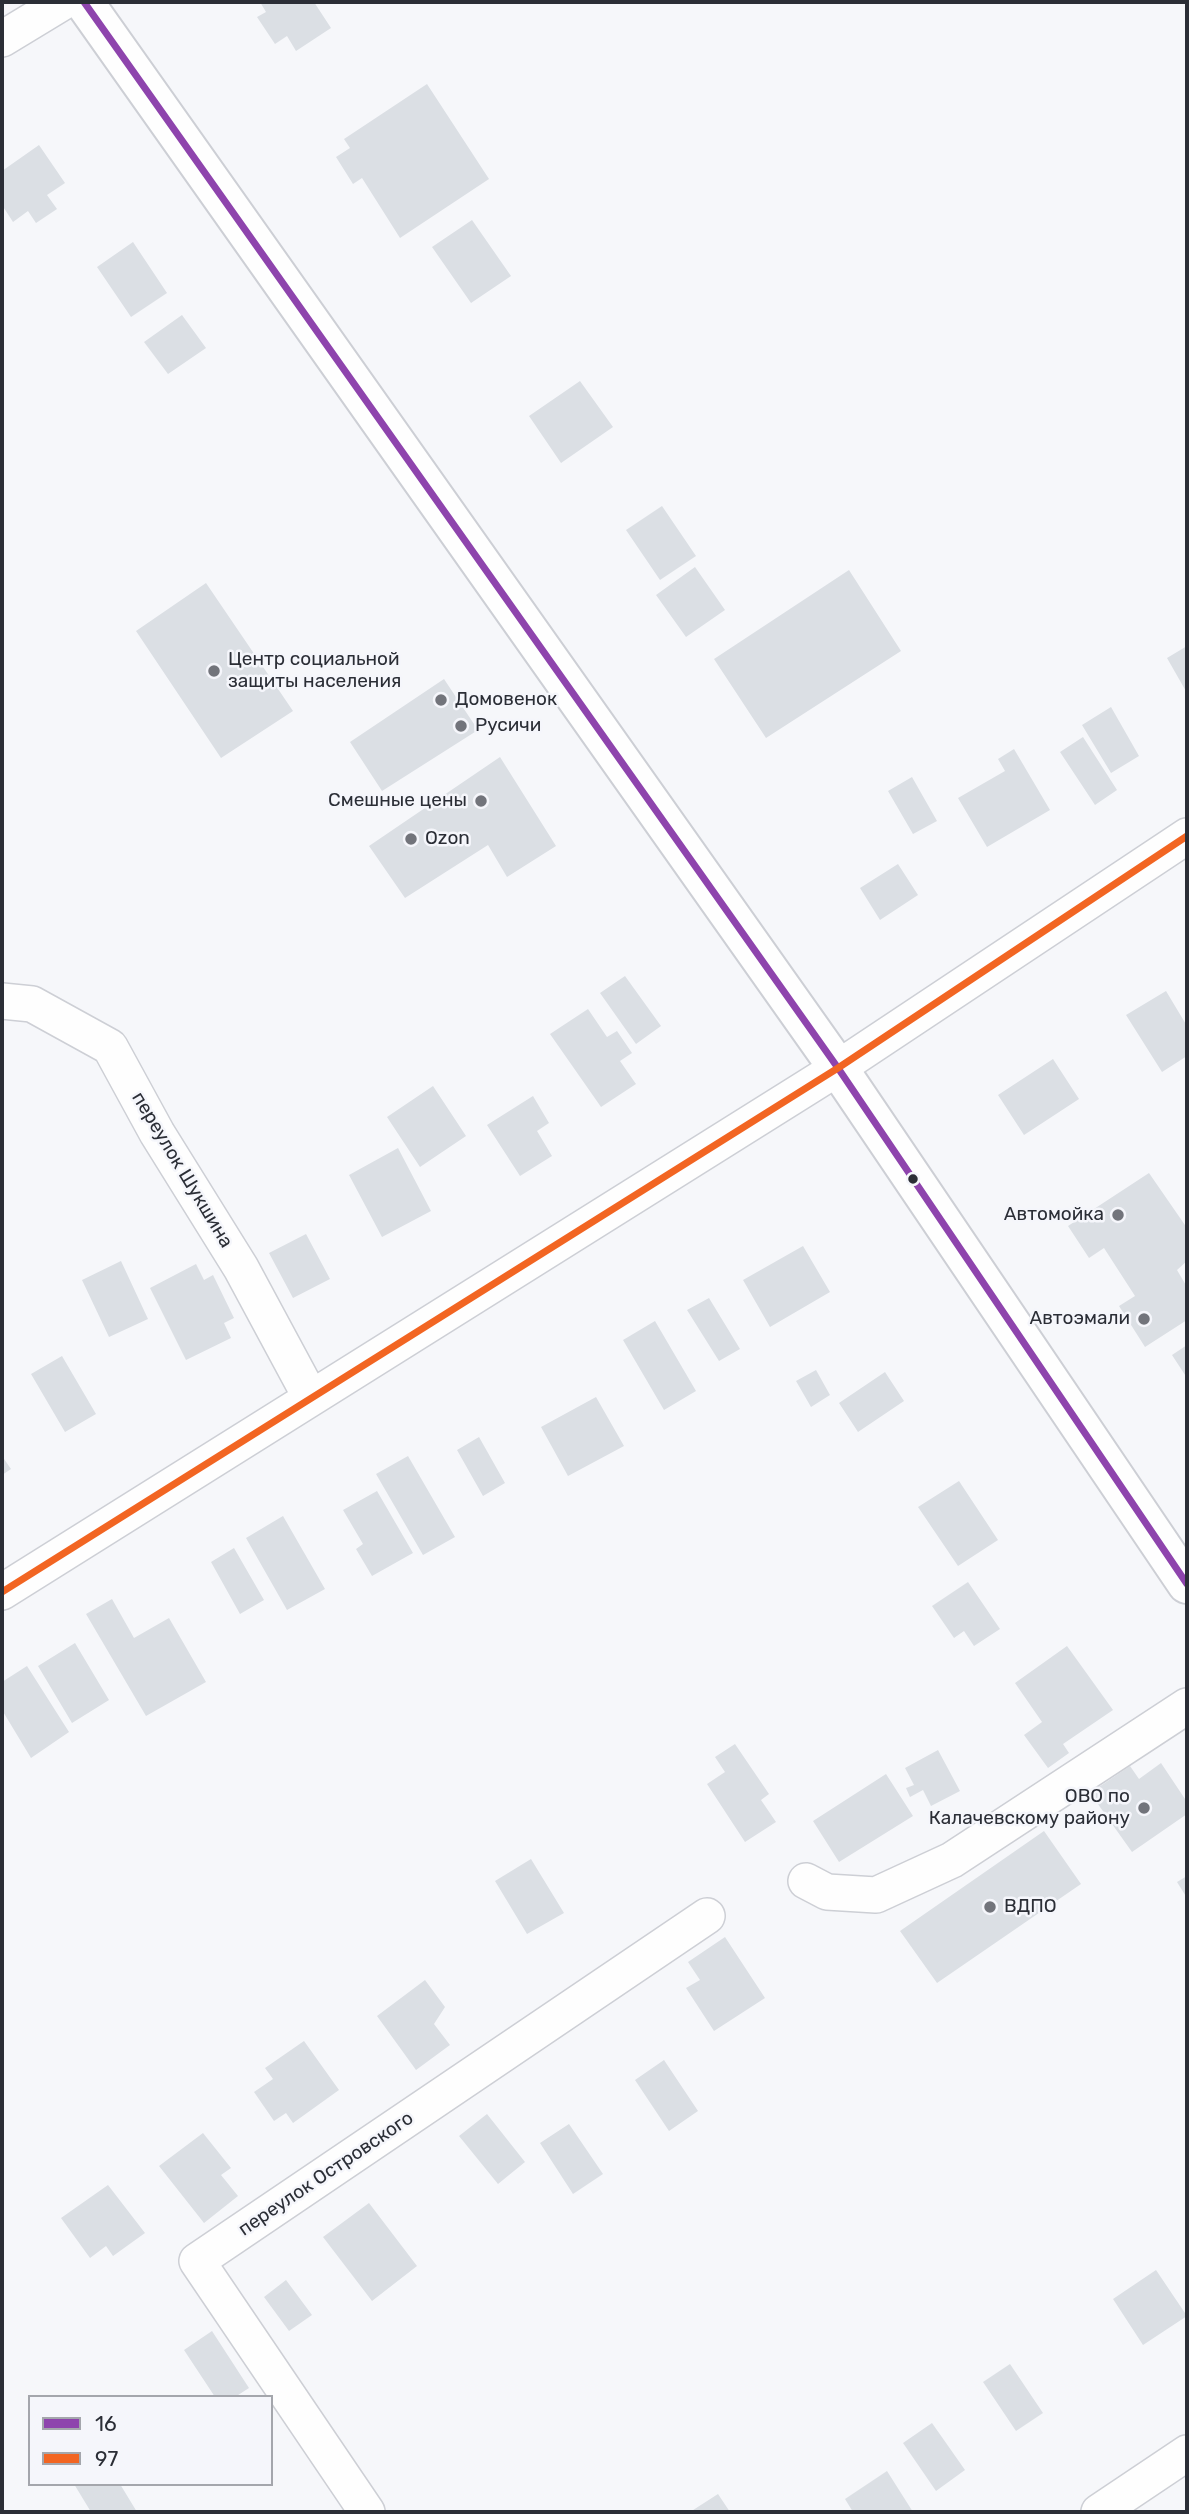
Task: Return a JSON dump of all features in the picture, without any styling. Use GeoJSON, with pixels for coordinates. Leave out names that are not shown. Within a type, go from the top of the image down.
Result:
{"type":"FeatureCollection","features":[{"type":"Feature","properties":{"kind":"main road"},"geometry":{"type":"LineString","coordinates":[[84,2],[838,1068],[1187,1584]]}},
{"type":"Feature","properties":{"kind":"street"},"geometry":{"type":"LineString","coordinates":[[2,39],[63,2]]}},
{"type":"Feature","properties":{"kind":"street"},"geometry":{"type":"LineString","coordinates":[[2,1592],[838,1068],[1187,836]]}},
{"type":"Feature","properties":{"kind":"street","name":"переулок Шукшина"},"geometry":{"type":"LineString","coordinates":[[2,1001],[32,1004],[110,1047],[157,1133],[241,1268],[311,1398]]}},
{"type":"Feature","properties":{"kind":"street"},"geometry":{"type":"LineString","coordinates":[[806,1881],[827,1892],[876,1895],[901,1884],[952,1860],[1187,1706]]}},
{"type":"Feature","properties":{"kind":"street","name":"переулок Островского"},"geometry":{"type":"LineString","coordinates":[[367,2512],[197,2261],[707,1916]]}},
{"type":"Feature","properties":{"kind":"street"},"geometry":{"type":"LineString","coordinates":[[1099,2512],[1187,2453]]}},
{"type":"Feature","properties":{"kind":"building"},"geometry":{"type":"Polygon","coordinates":[[[260,2],[314,2],[331,28],[296,51],[287,36],[275,44],[257,17],[266,12],[260,2]]]}},
{"type":"Feature","properties":{"kind":"building"},"geometry":{"type":"Polygon","coordinates":[[[427,84],[489,179],[400,238],[362,178],[353,184],[336,157],[350,148],[344,139],[427,84]]]}},
{"type":"Feature","properties":{"kind":"building"},"geometry":{"type":"Polygon","coordinates":[[[39,145],[65,183],[47,195],[57,209],[36,223],[28,211],[13,222],[2,205],[2,171],[39,145]]]}},
{"type":"Feature","properties":{"kind":"building"},"geometry":{"type":"Polygon","coordinates":[[[472,220],[511,276],[471,303],[432,247],[472,220]]]}},
{"type":"Feature","properties":{"kind":"building"},"geometry":{"type":"Polygon","coordinates":[[[133,242],[167,293],[131,317],[97,267],[133,242]]]}},
{"type":"Feature","properties":{"kind":"building"},"geometry":{"type":"Polygon","coordinates":[[[182,315],[206,348],[168,374],[144,342],[182,315]]]}},
{"type":"Feature","properties":{"kind":"building"},"geometry":{"type":"Polygon","coordinates":[[[580,381],[613,427],[561,463],[529,416],[580,381]]]}},
{"type":"Feature","properties":{"kind":"building"},"geometry":{"type":"Polygon","coordinates":[[[662,506],[696,556],[660,580],[626,530],[662,506]]]}},
{"type":"Feature","properties":{"kind":"building"},"geometry":{"type":"Polygon","coordinates":[[[695,567],[725,610],[686,637],[656,595],[695,567]]]}},
{"type":"Feature","properties":{"kind":"building"},"geometry":{"type":"Polygon","coordinates":[[[849,570],[901,651],[766,738],[714,659],[849,570]]]}},
{"type":"Feature","properties":{"kind":"building","name":"Центр социальной защиты населения"},"geometry":{"type":"Polygon","coordinates":[[[206,583],[293,711],[221,758],[136,631],[206,583]]]}},
{"type":"Feature","properties":{"kind":"building"},"geometry":{"type":"Polygon","coordinates":[[[1187,646],[1187,693],[1167,658],[1187,646]]]}},
{"type":"Feature","properties":{"kind":"building"},"geometry":{"type":"Polygon","coordinates":[[[444,679],[478,730],[382,791],[350,742],[444,679]]]}},
{"type":"Feature","properties":{"kind":"building"},"geometry":{"type":"Polygon","coordinates":[[[1111,707],[1139,756],[1111,773],[1082,725],[1111,707]]]}},
{"type":"Feature","properties":{"kind":"building"},"geometry":{"type":"Polygon","coordinates":[[[1083,737],[1117,790],[1095,805],[1060,752],[1083,737]]]}},
{"type":"Feature","properties":{"kind":"building"},"geometry":{"type":"Polygon","coordinates":[[[1014,749],[1050,810],[987,847],[958,798],[1005,771],[998,759],[1014,749]]]}},
{"type":"Feature","properties":{"kind":"building","name":"Смешные цены"},"geometry":{"type":"Polygon","coordinates":[[[500,757],[556,846],[507,877],[488,845],[405,898],[369,846],[500,757]]]}},
{"type":"Feature","properties":{"kind":"building"},"geometry":{"type":"Polygon","coordinates":[[[912,777],[937,821],[913,834],[888,791],[912,777]]]}},
{"type":"Feature","properties":{"kind":"building"},"geometry":{"type":"Polygon","coordinates":[[[898,864],[918,895],[880,920],[860,888],[898,864]]]}},
{"type":"Feature","properties":{"kind":"building"},"geometry":{"type":"Polygon","coordinates":[[[625,976],[661,1026],[636,1044],[600,993],[625,976]]]}},
{"type":"Feature","properties":{"kind":"building"},"geometry":{"type":"Polygon","coordinates":[[[1166,991],[1187,1026],[1187,1056],[1162,1072],[1126,1015],[1166,991]]]}},
{"type":"Feature","properties":{"kind":"building"},"geometry":{"type":"Polygon","coordinates":[[[588,1009],[607,1037],[617,1031],[632,1053],[620,1061],[636,1084],[601,1107],[550,1034],[588,1009]]]}},
{"type":"Feature","properties":{"kind":"building"},"geometry":{"type":"Polygon","coordinates":[[[1053,1059],[1079,1099],[1024,1135],[998,1095],[1053,1059]]]}},
{"type":"Feature","properties":{"kind":"building"},"geometry":{"type":"Polygon","coordinates":[[[433,1086],[466,1136],[420,1167],[387,1117],[433,1086]]]}},
{"type":"Feature","properties":{"kind":"building"},"geometry":{"type":"Polygon","coordinates":[[[533,1096],[549,1123],[537,1131],[552,1156],[520,1176],[487,1125],[533,1096]]]}},
{"type":"Feature","properties":{"kind":"building"},"geometry":{"type":"Polygon","coordinates":[[[398,1148],[431,1211],[382,1237],[349,1175],[398,1148]]]}},
{"type":"Feature","properties":{"kind":"building"},"geometry":{"type":"Polygon","coordinates":[[[1149,1173],[1187,1228],[1187,1261],[1177,1270],[1187,1287],[1187,1320],[1145,1347],[1119,1306],[1135,1296],[1104,1248],[1089,1258],[1068,1226],[1149,1173]]]}},
{"type":"Feature","properties":{"kind":"building"},"geometry":{"type":"Polygon","coordinates":[[[306,1234],[330,1279],[293,1298],[269,1253],[306,1234]]]}},
{"type":"Feature","properties":{"kind":"building"},"geometry":{"type":"Polygon","coordinates":[[[803,1246],[830,1292],[770,1327],[743,1280],[803,1246]]]}},
{"type":"Feature","properties":{"kind":"building"},"geometry":{"type":"Polygon","coordinates":[[[121,1261],[148,1319],[109,1337],[82,1280],[121,1261]]]}},
{"type":"Feature","properties":{"kind":"building"},"geometry":{"type":"Polygon","coordinates":[[[196,1264],[204,1280],[213,1275],[234,1318],[224,1323],[231,1338],[186,1360],[150,1288],[196,1264]]]}},
{"type":"Feature","properties":{"kind":"building"},"geometry":{"type":"Polygon","coordinates":[[[709,1298],[740,1349],[719,1361],[687,1310],[709,1298]]]}},
{"type":"Feature","properties":{"kind":"building"},"geometry":{"type":"Polygon","coordinates":[[[655,1321],[696,1391],[664,1410],[623,1340],[655,1321]]]}},
{"type":"Feature","properties":{"kind":"building"},"geometry":{"type":"Polygon","coordinates":[[[1187,1345],[1187,1378],[1172,1355],[1187,1345]]]}},
{"type":"Feature","properties":{"kind":"building"},"geometry":{"type":"Polygon","coordinates":[[[62,1356],[96,1414],[65,1432],[31,1374],[62,1356]]]}},
{"type":"Feature","properties":{"kind":"building"},"geometry":{"type":"Polygon","coordinates":[[[816,1370],[830,1395],[811,1407],[796,1381],[816,1370]]]}},
{"type":"Feature","properties":{"kind":"building"},"geometry":{"type":"Polygon","coordinates":[[[885,1372],[904,1401],[858,1432],[839,1403],[885,1372]]]}},
{"type":"Feature","properties":{"kind":"building"},"geometry":{"type":"Polygon","coordinates":[[[596,1397],[624,1446],[568,1476],[541,1427],[596,1397]]]}},
{"type":"Feature","properties":{"kind":"building"},"geometry":{"type":"Polygon","coordinates":[[[479,1437],[505,1483],[483,1496],[457,1450],[479,1437]]]}},
{"type":"Feature","properties":{"kind":"building"},"geometry":{"type":"Polygon","coordinates":[[[2,1456],[11,1469],[2,1475],[2,1456]]]}},
{"type":"Feature","properties":{"kind":"building"},"geometry":{"type":"Polygon","coordinates":[[[408,1456],[455,1537],[423,1555],[376,1474],[408,1456]]]}},
{"type":"Feature","properties":{"kind":"building"},"geometry":{"type":"Polygon","coordinates":[[[959,1481],[998,1540],[958,1566],[918,1507],[959,1481]]]}},
{"type":"Feature","properties":{"kind":"building"},"geometry":{"type":"Polygon","coordinates":[[[377,1491],[413,1553],[372,1576],[356,1549],[363,1544],[343,1510],[377,1491]]]}},
{"type":"Feature","properties":{"kind":"building"},"geometry":{"type":"Polygon","coordinates":[[[283,1516],[325,1589],[287,1610],[246,1538],[283,1516]]]}},
{"type":"Feature","properties":{"kind":"building"},"geometry":{"type":"Polygon","coordinates":[[[234,1548],[264,1600],[240,1614],[211,1562],[234,1548]]]}},
{"type":"Feature","properties":{"kind":"building"},"geometry":{"type":"Polygon","coordinates":[[[968,1582],[1000,1629],[974,1646],[964,1631],[954,1638],[932,1606],[968,1582]]]}},
{"type":"Feature","properties":{"kind":"building"},"geometry":{"type":"Polygon","coordinates":[[[112,1599],[134,1638],[169,1618],[206,1682],[146,1716],[86,1614],[112,1599]]]}},
{"type":"Feature","properties":{"kind":"building"},"geometry":{"type":"Polygon","coordinates":[[[75,1643],[109,1700],[72,1723],[38,1666],[75,1643]]]}},
{"type":"Feature","properties":{"kind":"building"},"geometry":{"type":"Polygon","coordinates":[[[1067,1646],[1113,1710],[1063,1744],[1069,1753],[1048,1768],[1024,1735],[1042,1722],[1015,1683],[1067,1646]]]}},
{"type":"Feature","properties":{"kind":"building"},"geometry":{"type":"Polygon","coordinates":[[[27,1666],[69,1732],[31,1758],[2,1710],[2,1682],[27,1666]]]}},
{"type":"Feature","properties":{"kind":"building"},"geometry":{"type":"Polygon","coordinates":[[[735,1744],[769,1794],[761,1800],[776,1822],[745,1842],[707,1784],[725,1772],[715,1757],[735,1744]]]}},
{"type":"Feature","properties":{"kind":"building"},"geometry":{"type":"Polygon","coordinates":[[[938,1750],[960,1791],[931,1806],[923,1790],[910,1797],[906,1788],[914,1785],[905,1768],[938,1750]]]}},
{"type":"Feature","properties":{"kind":"building","name":"ОВО по Калачевскому району"},"geometry":{"type":"Polygon","coordinates":[[[1161,1763],[1187,1802],[1187,1814],[1132,1852],[1090,1793],[1130,1766],[1139,1779],[1161,1763]]]}},
{"type":"Feature","properties":{"kind":"building"},"geometry":{"type":"Polygon","coordinates":[[[886,1774],[913,1816],[839,1862],[813,1821],[886,1774]]]}},
{"type":"Feature","properties":{"kind":"building","name":"ВДПО"},"geometry":{"type":"Polygon","coordinates":[[[1044,1831],[1081,1884],[937,1983],[900,1931],[1044,1831]]]}},
{"type":"Feature","properties":{"kind":"building"},"geometry":{"type":"Polygon","coordinates":[[[531,1859],[564,1913],[527,1934],[495,1881],[531,1859]]]}},
{"type":"Feature","properties":{"kind":"building"},"geometry":{"type":"Polygon","coordinates":[[[1187,1876],[1187,1898],[1177,1882],[1187,1876]]]}},
{"type":"Feature","properties":{"kind":"building"},"geometry":{"type":"Polygon","coordinates":[[[725,1937],[765,1998],[714,2031],[686,1988],[700,1980],[688,1962],[725,1937]]]}},
{"type":"Feature","properties":{"kind":"building"},"geometry":{"type":"Polygon","coordinates":[[[425,1980],[445,2007],[434,2024],[450,2045],[416,2070],[377,2016],[425,1980]]]}},
{"type":"Feature","properties":{"kind":"building"},"geometry":{"type":"Polygon","coordinates":[[[304,2041],[339,2090],[293,2123],[286,2113],[274,2121],[254,2092],[273,2079],[265,2068],[304,2041]]]}},
{"type":"Feature","properties":{"kind":"building"},"geometry":{"type":"Polygon","coordinates":[[[664,2060],[698,2111],[669,2131],[635,2080],[664,2060]]]}},
{"type":"Feature","properties":{"kind":"building"},"geometry":{"type":"Polygon","coordinates":[[[487,2114],[525,2162],[498,2184],[459,2136],[487,2114]]]}},
{"type":"Feature","properties":{"kind":"building"},"geometry":{"type":"Polygon","coordinates":[[[569,2124],[603,2174],[573,2194],[540,2143],[569,2124]]]}},
{"type":"Feature","properties":{"kind":"building"},"geometry":{"type":"Polygon","coordinates":[[[203,2133],[231,2168],[221,2175],[238,2196],[204,2223],[159,2166],[203,2133]]]}},
{"type":"Feature","properties":{"kind":"building"},"geometry":{"type":"Polygon","coordinates":[[[108,2185],[145,2233],[113,2256],[106,2246],[90,2258],[61,2218],[108,2185]]]}},
{"type":"Feature","properties":{"kind":"building"},"geometry":{"type":"Polygon","coordinates":[[[369,2203],[417,2266],[372,2301],[323,2237],[369,2203]]]}},
{"type":"Feature","properties":{"kind":"building"},"geometry":{"type":"Polygon","coordinates":[[[1156,2270],[1187,2316],[1143,2345],[1113,2299],[1156,2270]]]}},
{"type":"Feature","properties":{"kind":"building"},"geometry":{"type":"Polygon","coordinates":[[[286,2280],[312,2315],[289,2331],[264,2297],[286,2280]]]}},
{"type":"Feature","properties":{"kind":"building"},"geometry":{"type":"Polygon","coordinates":[[[212,2331],[249,2388],[238,2395],[214,2395],[184,2350],[212,2331]]]}},
{"type":"Feature","properties":{"kind":"building"},"geometry":{"type":"Polygon","coordinates":[[[1010,2364],[1043,2413],[1016,2431],[983,2382],[1010,2364]]]}},
{"type":"Feature","properties":{"kind":"building"},"geometry":{"type":"Polygon","coordinates":[[[932,2423],[965,2470],[936,2491],[903,2443],[932,2423]]]}},
{"type":"Feature","properties":{"kind":"building"},"geometry":{"type":"Polygon","coordinates":[[[887,2471],[913,2512],[853,2512],[845,2499],[887,2471]]]}},
{"type":"Feature","properties":{"kind":"building"},"geometry":{"type":"Polygon","coordinates":[[[75,2486],[121,2486],[137,2512],[91,2512],[75,2486]]]}},
{"type":"Feature","properties":{"kind":"building"},"geometry":{"type":"Polygon","coordinates":[[[718,2494],[730,2512],[690,2512],[718,2494]]]}},
{"type":"Feature","properties":{"kind":"transit line","name":"16"},"geometry":{"type":"LineString","coordinates":[[84,2],[838,1068],[1187,1584]]}},
{"type":"Feature","properties":{"kind":"transit line","name":"97"},"geometry":{"type":"LineString","coordinates":[[2,1592],[838,1068],[1187,836]]}},
{"type":"Feature","properties":{"kind":"place","name":"Центр социальной защиты населения"},"geometry":{"type":"Point","coordinates":[214,671]}},
{"type":"Feature","properties":{"kind":"place","name":"Домовенок"},"geometry":{"type":"Point","coordinates":[441,700]}},
{"type":"Feature","properties":{"kind":"place","name":"Русичи"},"geometry":{"type":"Point","coordinates":[461,726]}},
{"type":"Feature","properties":{"kind":"place","name":"Смешные цены"},"geometry":{"type":"Point","coordinates":[481,801]}},
{"type":"Feature","properties":{"kind":"place","name":"Ozon"},"geometry":{"type":"Point","coordinates":[411,839]}},
{"type":"Feature","properties":{"kind":"place","name":"Автомойка"},"geometry":{"type":"Point","coordinates":[1118,1215]}},
{"type":"Feature","properties":{"kind":"place","name":"Автоэмали"},"geometry":{"type":"Point","coordinates":[1144,1319]}},
{"type":"Feature","properties":{"kind":"place","name":"ОВО по Калачевскому району"},"geometry":{"type":"Point","coordinates":[1144,1808]}},
{"type":"Feature","properties":{"kind":"place","name":"ВДПО"},"geometry":{"type":"Point","coordinates":[990,1907]}}]}
